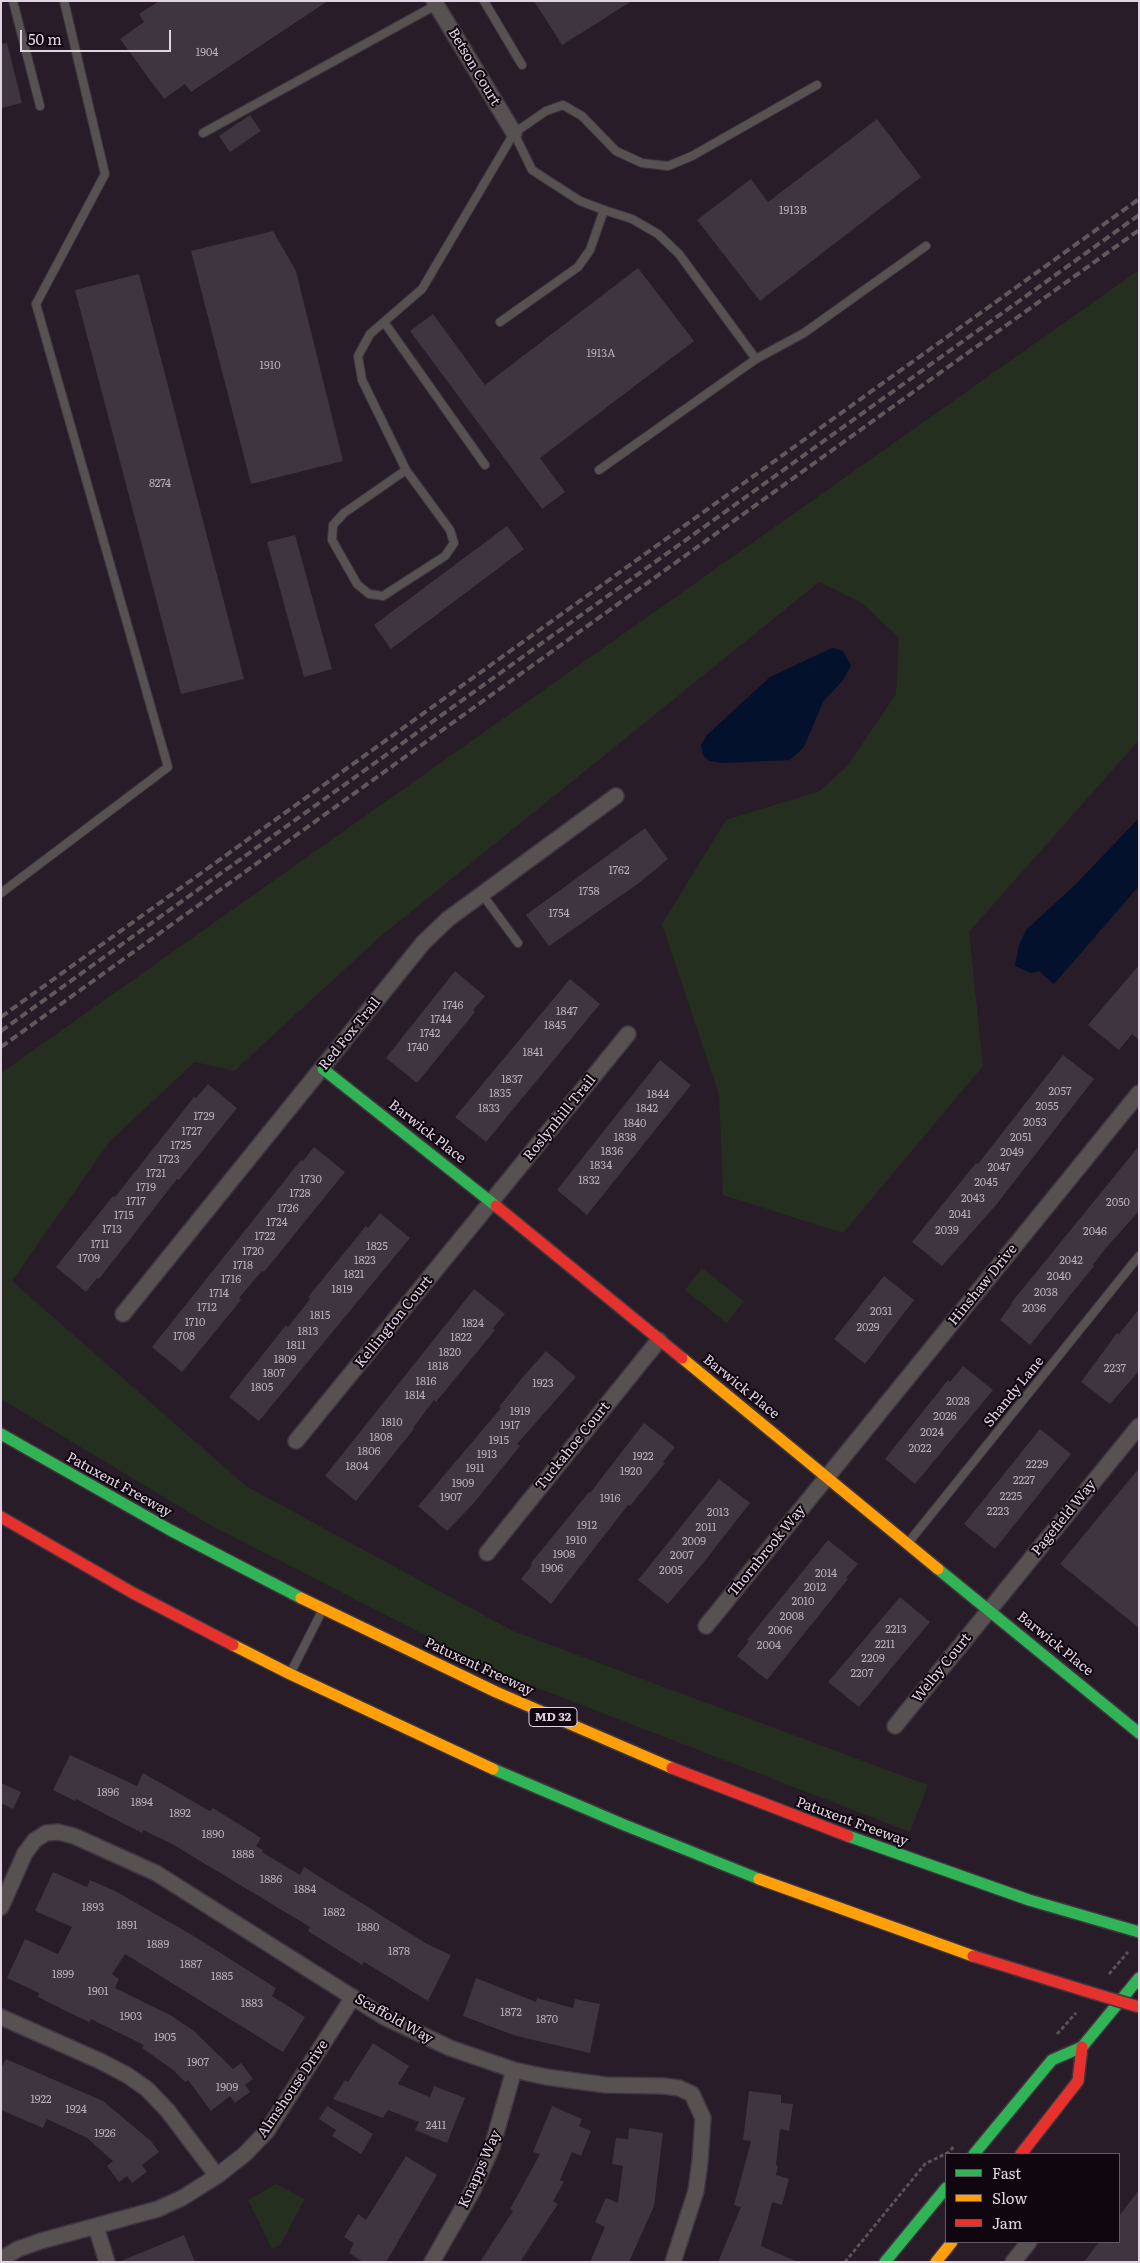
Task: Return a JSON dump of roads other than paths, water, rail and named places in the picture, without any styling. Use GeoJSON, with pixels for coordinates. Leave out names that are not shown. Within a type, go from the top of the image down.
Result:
{"type":"FeatureCollection","features":[{"type":"Feature","properties":{"kind":"main road","name":"Barwick Place"},"geometry":{"type":"LineString","coordinates":[[322,1069],[491,1202],[1139,1733]]}},
{"type":"Feature","properties":{"kind":"main road","name":"Patuxent Freeway"},"geometry":{"type":"LineString","coordinates":[[1,1434],[170,1530],[323,1609],[496,1692],[651,1760],[789,1815],[1020,1897],[1137,1931]]}},
{"type":"Feature","properties":{"kind":"main road"},"geometry":{"type":"LineString","coordinates":[[1,1517],[134,1593],[290,1674],[472,1759],[622,1824],[718,1863],[996,1964],[1139,2007]]}},
{"type":"Feature","properties":{"kind":"main road"},"geometry":{"type":"LineString","coordinates":[[975,2153],[1052,2060],[1082,2047],[1139,1978]]}},
{"type":"Feature","properties":{"kind":"main road"},"geometry":{"type":"LineString","coordinates":[[1022,2153],[1078,2081],[1082,2047]]}},
{"type":"Feature","properties":{"kind":"main road"},"geometry":{"type":"LineString","coordinates":[[885,2262],[945,2189]]}},
{"type":"Feature","properties":{"kind":"main road"},"geometry":{"type":"LineString","coordinates":[[936,2262],[951,2243]]}},
{"type":"Feature","properties":{"kind":"street","name":"Betson Court"},"geometry":{"type":"LineString","coordinates":[[435,3],[514,133]]}},
{"type":"Feature","properties":{"kind":"street","name":"Red Fox Trail"},"geometry":{"type":"LineString","coordinates":[[123,1314],[423,943],[482,894],[616,796]]}},
{"type":"Feature","properties":{"kind":"street","name":"Roslynhill Trail"},"geometry":{"type":"LineString","coordinates":[[491,1202],[628,1034]]}},
{"type":"Feature","properties":{"kind":"street","name":"Hinshaw Drive"},"geometry":{"type":"LineString","coordinates":[[828,1477],[1139,1092]]}},
{"type":"Feature","properties":{"kind":"street","name":"Kellington Court"},"geometry":{"type":"LineString","coordinates":[[296,1441],[491,1202]]}},
{"type":"Feature","properties":{"kind":"street","name":"Tuckahoe Court"},"geometry":{"type":"LineString","coordinates":[[487,1553],[659,1340]]}},
{"type":"Feature","properties":{"kind":"street","name":"Pagefield Way"},"geometry":{"type":"LineString","coordinates":[[989,1610],[1139,1426]]}},
{"type":"Feature","properties":{"kind":"street","name":"Thornbrook Way"},"geometry":{"type":"LineString","coordinates":[[706,1626],[828,1477]]}},
{"type":"Feature","properties":{"kind":"street","name":"Welby Court"},"geometry":{"type":"LineString","coordinates":[[895,1726],[989,1610]]}},
{"type":"Feature","properties":{"kind":"street","name":"Scaffold Way"},"geometry":{"type":"LineString","coordinates":[[1,1907],[25,1853],[35,1840],[46,1833],[66,1834],[156,1873],[353,1997],[419,2035],[450,2048],[514,2070],[572,2082],[664,2086],[679,2088],[692,2094],[703,2118],[700,2161],[696,2191],[673,2262]]}},
{"type":"Feature","properties":{"kind":"street","name":"Almshouse Drive"},"geometry":{"type":"LineString","coordinates":[[1,2259],[18,2249],[41,2241],[158,2209],[182,2198],[217,2176],[245,2154],[267,2131],[353,1997]]}},
{"type":"Feature","properties":{"kind":"street"},"geometry":{"type":"LineString","coordinates":[[1,2017],[100,2061],[140,2084],[168,2111],[217,2176]]}},
{"type":"Feature","properties":{"kind":"street","name":"Knapps Way"},"geometry":{"type":"LineString","coordinates":[[432,2262],[474,2190],[492,2147],[514,2070]]}},
{"type":"Feature","properties":{"kind":"street"},"geometry":{"type":"LineString","coordinates":[[96,2227],[107,2262]]}},
{"type":"Feature","properties":{"kind":"street"},"geometry":{"type":"LineString","coordinates":[[1014,2262],[1028,2243]]}},
{"type":"Feature","properties":{"kind":"lane"},"geometry":{"type":"LineString","coordinates":[[13,1],[40,106]]}},
{"type":"Feature","properties":{"kind":"lane"},"geometry":{"type":"LineString","coordinates":[[1,893],[168,767],[36,304],[105,174],[64,1]]}},
{"type":"Feature","properties":{"kind":"lane"},"geometry":{"type":"LineString","coordinates":[[484,1],[522,64]]}},
{"type":"Feature","properties":{"kind":"lane"},"geometry":{"type":"LineString","coordinates":[[203,133],[435,3]]}},
{"type":"Feature","properties":{"kind":"lane"},"geometry":{"type":"LineString","coordinates":[[406,470],[344,512],[333,525],[332,540],[357,584],[369,594],[383,596],[445,556],[454,543],[450,530],[406,470],[362,380],[358,356],[370,334],[422,289],[514,133],[546,111],[563,105],[582,116],[616,151],[642,163],[668,166],[692,156],[817,85]]}},
{"type":"Feature","properties":{"kind":"lane"},"geometry":{"type":"LineString","coordinates":[[514,133],[532,170],[580,201],[632,219],[645,226],[658,234],[672,247],[756,359]]}},
{"type":"Feature","properties":{"kind":"lane"},"geometry":{"type":"LineString","coordinates":[[500,322],[578,267],[590,250],[604,210]]}},
{"type":"Feature","properties":{"kind":"lane"},"geometry":{"type":"LineString","coordinates":[[599,470],[756,359],[804,333],[926,246]]}},
{"type":"Feature","properties":{"kind":"lane"},"geometry":{"type":"LineString","coordinates":[[384,322],[486,465]]}},
{"type":"Feature","properties":{"kind":"lane"},"geometry":{"type":"LineString","coordinates":[[482,894],[518,943]]}},
{"type":"Feature","properties":{"kind":"lane","name":"Shandy Lane"},"geometry":{"type":"LineString","coordinates":[[908,1543],[1139,1256]]}},
{"type":"Feature","properties":{"kind":"lane"},"geometry":{"type":"LineString","coordinates":[[290,1674],[323,1609]]}},
{"type":"Feature","properties":{"kind":"water"},"geometry":{"type":"Polygon","coordinates":[[[832,648],[843,651],[851,666],[843,680],[823,702],[804,747],[790,760],[723,763],[709,761],[703,755],[701,745],[707,735],[770,677],[832,648]]]}},
{"type":"Feature","properties":{"kind":"water"},"geometry":{"type":"Polygon","coordinates":[[[1139,818],[1139,886],[1054,984],[1039,971],[1031,973],[1015,966],[1019,945],[1026,930],[1076,884],[1139,818]]]}},
{"type":"Feature","properties":{"kind":"railway"},"geometry":{"type":"LineString","coordinates":[[1,1017],[1139,199]]}},
{"type":"Feature","properties":{"kind":"railway"},"geometry":{"type":"LineString","coordinates":[[1,1031],[1139,215]]}},
{"type":"Feature","properties":{"kind":"railway"},"geometry":{"type":"LineString","coordinates":[[1,1047],[1139,230]]}}]}
